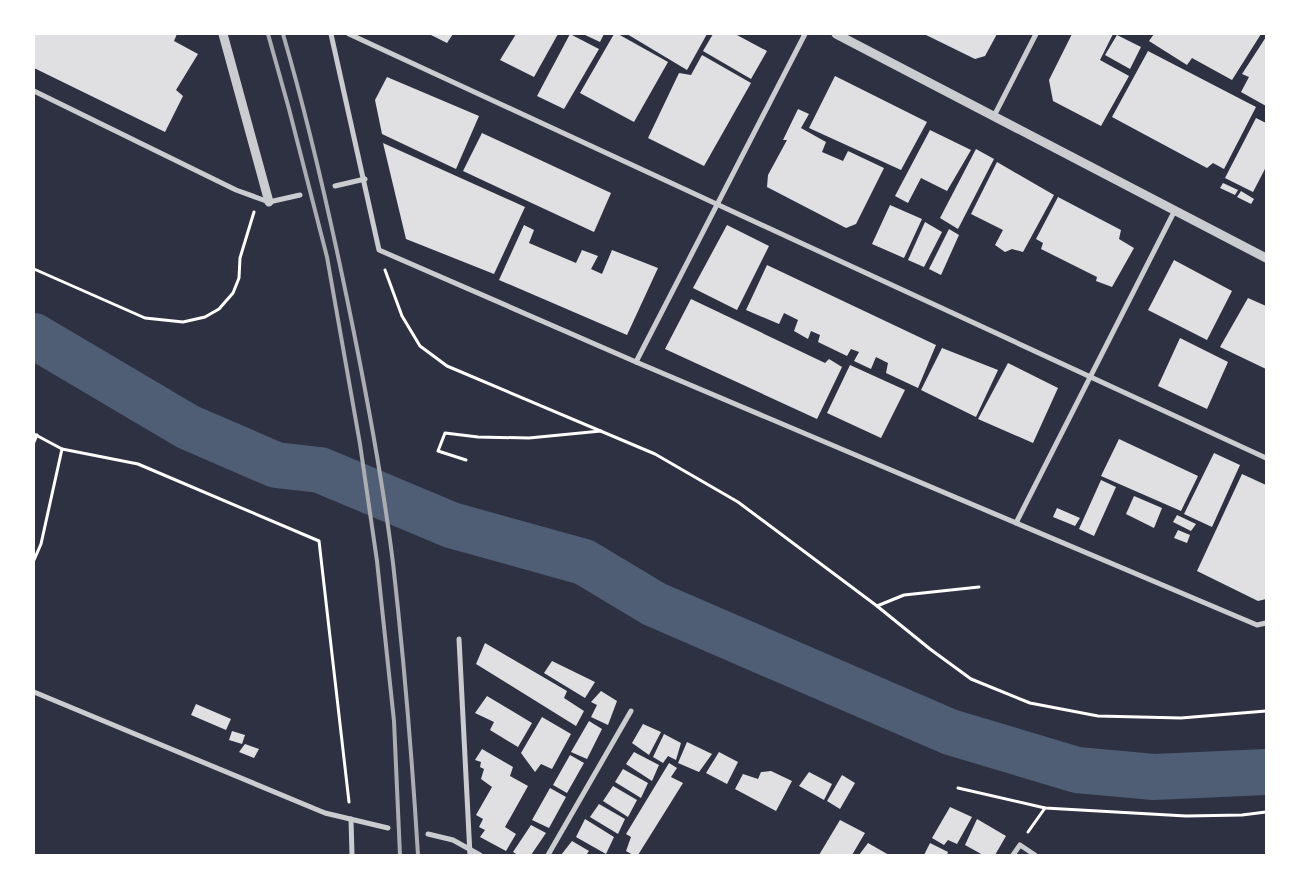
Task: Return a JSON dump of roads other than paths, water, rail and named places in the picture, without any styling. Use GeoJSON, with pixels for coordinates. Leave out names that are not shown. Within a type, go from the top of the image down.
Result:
{"type":"FeatureCollection","features":[{"type":"Feature","properties":{"kind":"street"},"geometry":{"type":"LineString","coordinates":[[222,34],[269,202]]}},
{"type":"Feature","properties":{"kind":"street"},"geometry":{"type":"LineString","coordinates":[[331,34],[379,250],[636,362],[1257,625],[1266,623]]}},
{"type":"Feature","properties":{"kind":"street"},"geometry":{"type":"LineString","coordinates":[[349,34],[1266,458]]}},
{"type":"Feature","properties":{"kind":"street"},"geometry":{"type":"LineString","coordinates":[[636,362],[805,34]]}},
{"type":"Feature","properties":{"kind":"street"},"geometry":{"type":"LineString","coordinates":[[836,34],[1266,258]]}},
{"type":"Feature","properties":{"kind":"street"},"geometry":{"type":"LineString","coordinates":[[994,116],[1036,34]]}},
{"type":"Feature","properties":{"kind":"street"},"geometry":{"type":"LineString","coordinates":[[34,92],[236,190],[269,202],[300,195]]}},
{"type":"Feature","properties":{"kind":"street"},"geometry":{"type":"LineString","coordinates":[[335,186],[364,179]]}},
{"type":"Feature","properties":{"kind":"street"},"geometry":{"type":"LineString","coordinates":[[1016,523],[1175,210]]}},
{"type":"Feature","properties":{"kind":"street"},"geometry":{"type":"LineString","coordinates":[[459,639],[470,852]]}},
{"type":"Feature","properties":{"kind":"street"},"geometry":{"type":"LineString","coordinates":[[34,692],[325,813],[388,828]]}},
{"type":"Feature","properties":{"kind":"street"},"geometry":{"type":"LineString","coordinates":[[548,855],[631,711]]}},
{"type":"Feature","properties":{"kind":"street"},"geometry":{"type":"LineString","coordinates":[[351,819],[352,855]]}},
{"type":"Feature","properties":{"kind":"street"},"geometry":{"type":"LineString","coordinates":[[428,834],[453,840],[470,852],[480,855]]}},
{"type":"Feature","properties":{"kind":"street"},"geometry":{"type":"LineString","coordinates":[[1013,855],[1020,845],[1035,855]]}},
{"type":"Feature","properties":{"kind":"waterway"},"geometry":{"type":"LineString","coordinates":[[34,336],[188,427],[276,465],[320,470],[451,525],[584,562],[654,604],[950,732],[1077,770],[1154,777],[1266,772]]}},
{"type":"Feature","properties":{"kind":"railway"},"geometry":{"type":"LineString","coordinates":[[268,34],[327,257],[360,444],[377,561],[394,721],[400,855]]}},
{"type":"Feature","properties":{"kind":"railway"},"geometry":{"type":"LineString","coordinates":[[283,34],[314,151],[332,229],[362,375],[381,482],[401,636],[418,855]]}}]}
